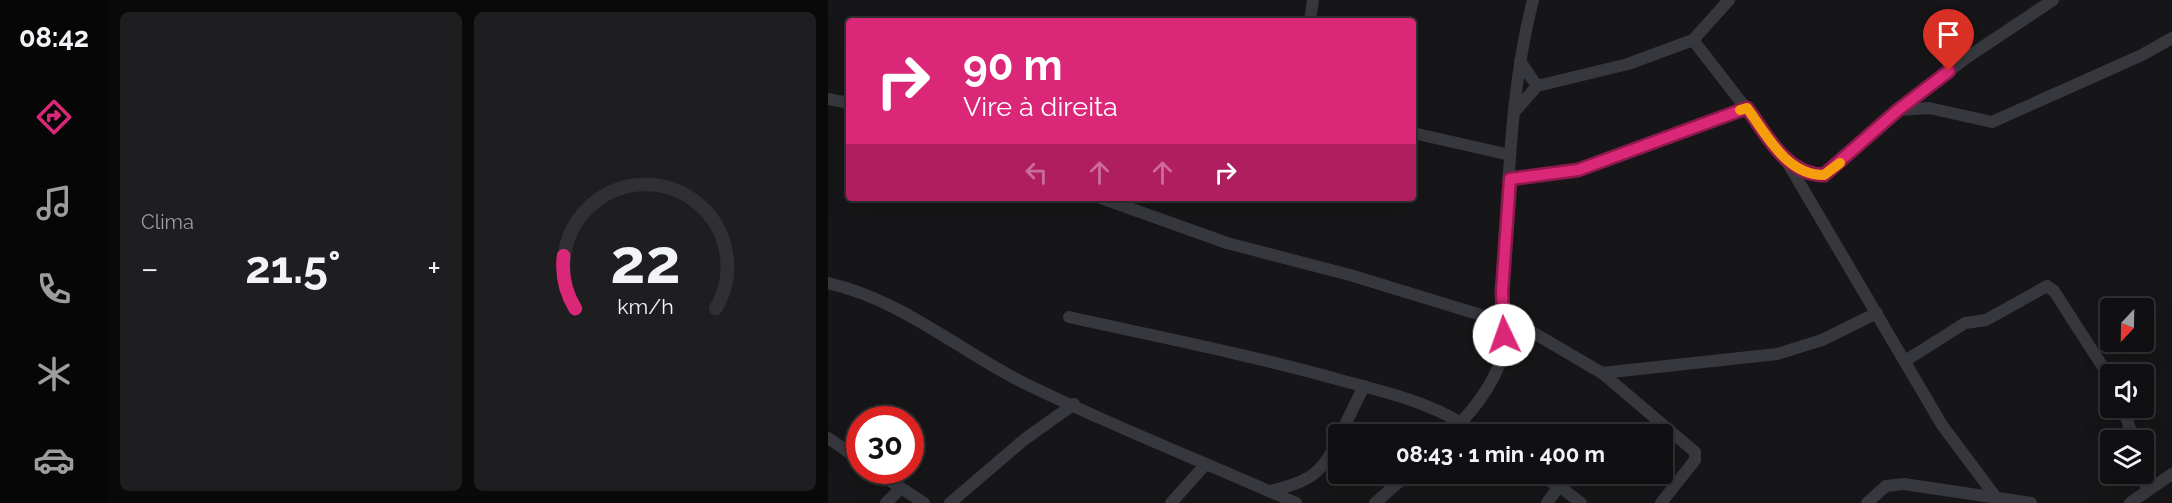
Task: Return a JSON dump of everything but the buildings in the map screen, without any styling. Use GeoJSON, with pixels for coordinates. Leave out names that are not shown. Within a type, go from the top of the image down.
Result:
{"type":"FeatureCollection","features":[{"type":"Feature","properties":{"kind":"street"},"geometry":{"type":"LineString","coordinates":[[1310,18],[1313,0]]}},
{"type":"Feature","properties":{"kind":"street"},"geometry":{"type":"LineString","coordinates":[[1462,422],[1494,377],[1504,348],[1502,292],[1510,155],[1520,61],[1533,0]]}},
{"type":"Feature","properties":{"kind":"street"},"geometry":{"type":"LineString","coordinates":[[1711,0],[1727,1]]}},
{"type":"Feature","properties":{"kind":"street"},"geometry":{"type":"LineString","coordinates":[[1786,160],[1807,173],[1828,173],[1898,110],[1966,58],[2053,0]]}},
{"type":"Feature","properties":{"kind":"street"},"geometry":{"type":"LineString","coordinates":[[1515,111],[1537,86],[1628,64],[1693,40],[1727,1]]}},
{"type":"Feature","properties":{"kind":"street"},"geometry":{"type":"LineString","coordinates":[[1898,110],[1929,108],[1992,122],[2142,55],[2172,38]]}},
{"type":"Feature","properties":{"kind":"street"},"geometry":{"type":"LineString","coordinates":[[1693,40],[1786,160],[1942,425],[1995,496]]}},
{"type":"Feature","properties":{"kind":"street"},"geometry":{"type":"LineString","coordinates":[[1520,61],[1537,86]]}},
{"type":"Feature","properties":{"kind":"street"},"geometry":{"type":"LineString","coordinates":[[828,99],[846,102]]}},
{"type":"Feature","properties":{"kind":"street"},"geometry":{"type":"LineString","coordinates":[[1510,179],[1578,170],[1747,108]]}},
{"type":"Feature","properties":{"kind":"street"},"geometry":{"type":"LineString","coordinates":[[1416,134],[1510,155]]}},
{"type":"Feature","properties":{"kind":"street"},"geometry":{"type":"LineString","coordinates":[[1109,201],[1227,243],[1350,275],[1527,329],[1550,340],[1602,373],[1695,452],[1695,460],[1661,503]]}},
{"type":"Feature","properties":{"kind":"street"},"geometry":{"type":"LineString","coordinates":[[828,283],[864,294],[900,310],[1015,378],[1205,465],[1296,503]]}},
{"type":"Feature","properties":{"kind":"street"},"geometry":{"type":"LineString","coordinates":[[1905,361],[1965,323],[1986,320],[2047,286],[2054,291],[2101,364]]}},
{"type":"Feature","properties":{"kind":"street"},"geometry":{"type":"LineString","coordinates":[[1602,373],[1777,354],[1822,340],[1876,313]]}},
{"type":"Feature","properties":{"kind":"street"},"geometry":{"type":"LineString","coordinates":[[1069,317],[1364,386],[1425,404],[1465,424]]}},
{"type":"Feature","properties":{"kind":"street"},"geometry":{"type":"LineString","coordinates":[[1345,424],[1364,386]]}},
{"type":"Feature","properties":{"kind":"street"},"geometry":{"type":"LineString","coordinates":[[950,503],[1025,439],[1074,404]]}},
{"type":"Feature","properties":{"kind":"street"},"geometry":{"type":"LineString","coordinates":[[828,438],[846,450]]}},
{"type":"Feature","properties":{"kind":"street"},"geometry":{"type":"LineString","coordinates":[[1270,491],[1310,478],[1328,460]]}},
{"type":"Feature","properties":{"kind":"street"},"geometry":{"type":"LineString","coordinates":[[1171,503],[1205,465]]}},
{"type":"Feature","properties":{"kind":"street"},"geometry":{"type":"LineString","coordinates":[[2130,503],[2172,474]]}},
{"type":"Feature","properties":{"kind":"street"},"geometry":{"type":"LineString","coordinates":[[893,484],[924,503]]}},
{"type":"Feature","properties":{"kind":"street"},"geometry":{"type":"LineString","coordinates":[[1375,503],[1397,484]]}},
{"type":"Feature","properties":{"kind":"street"},"geometry":{"type":"LineString","coordinates":[[1555,484],[1581,503]]}},
{"type":"Feature","properties":{"kind":"street"},"geometry":{"type":"LineString","coordinates":[[1867,503],[1886,486],[1904,484],[2031,503]]}},
{"type":"Feature","properties":{"kind":"street"},"geometry":{"type":"LineString","coordinates":[[2146,484],[2147,490]]}},
{"type":"Feature","properties":{"kind":"street"},"geometry":{"type":"LineString","coordinates":[[1547,503],[1559,486]]}},
{"type":"Feature","properties":{"kind":"street"},"geometry":{"type":"LineString","coordinates":[[886,503],[900,489]]}},
{"type":"Feature","properties":{"kind":"slow traffic"},"geometry":{"type":"LineString","coordinates":[[1740,110],[1747,108],[1786,160],[1797,168],[1807,173],[1824,175],[1840,163]]}},
{"type":"Feature","properties":{"kind":"route"},"geometry":{"type":"LineString","coordinates":[[1504,335],[1502,292],[1510,179],[1578,170],[1747,108],[1786,160],[1807,173],[1824,175],[1898,110],[1949,71]]}}]}
